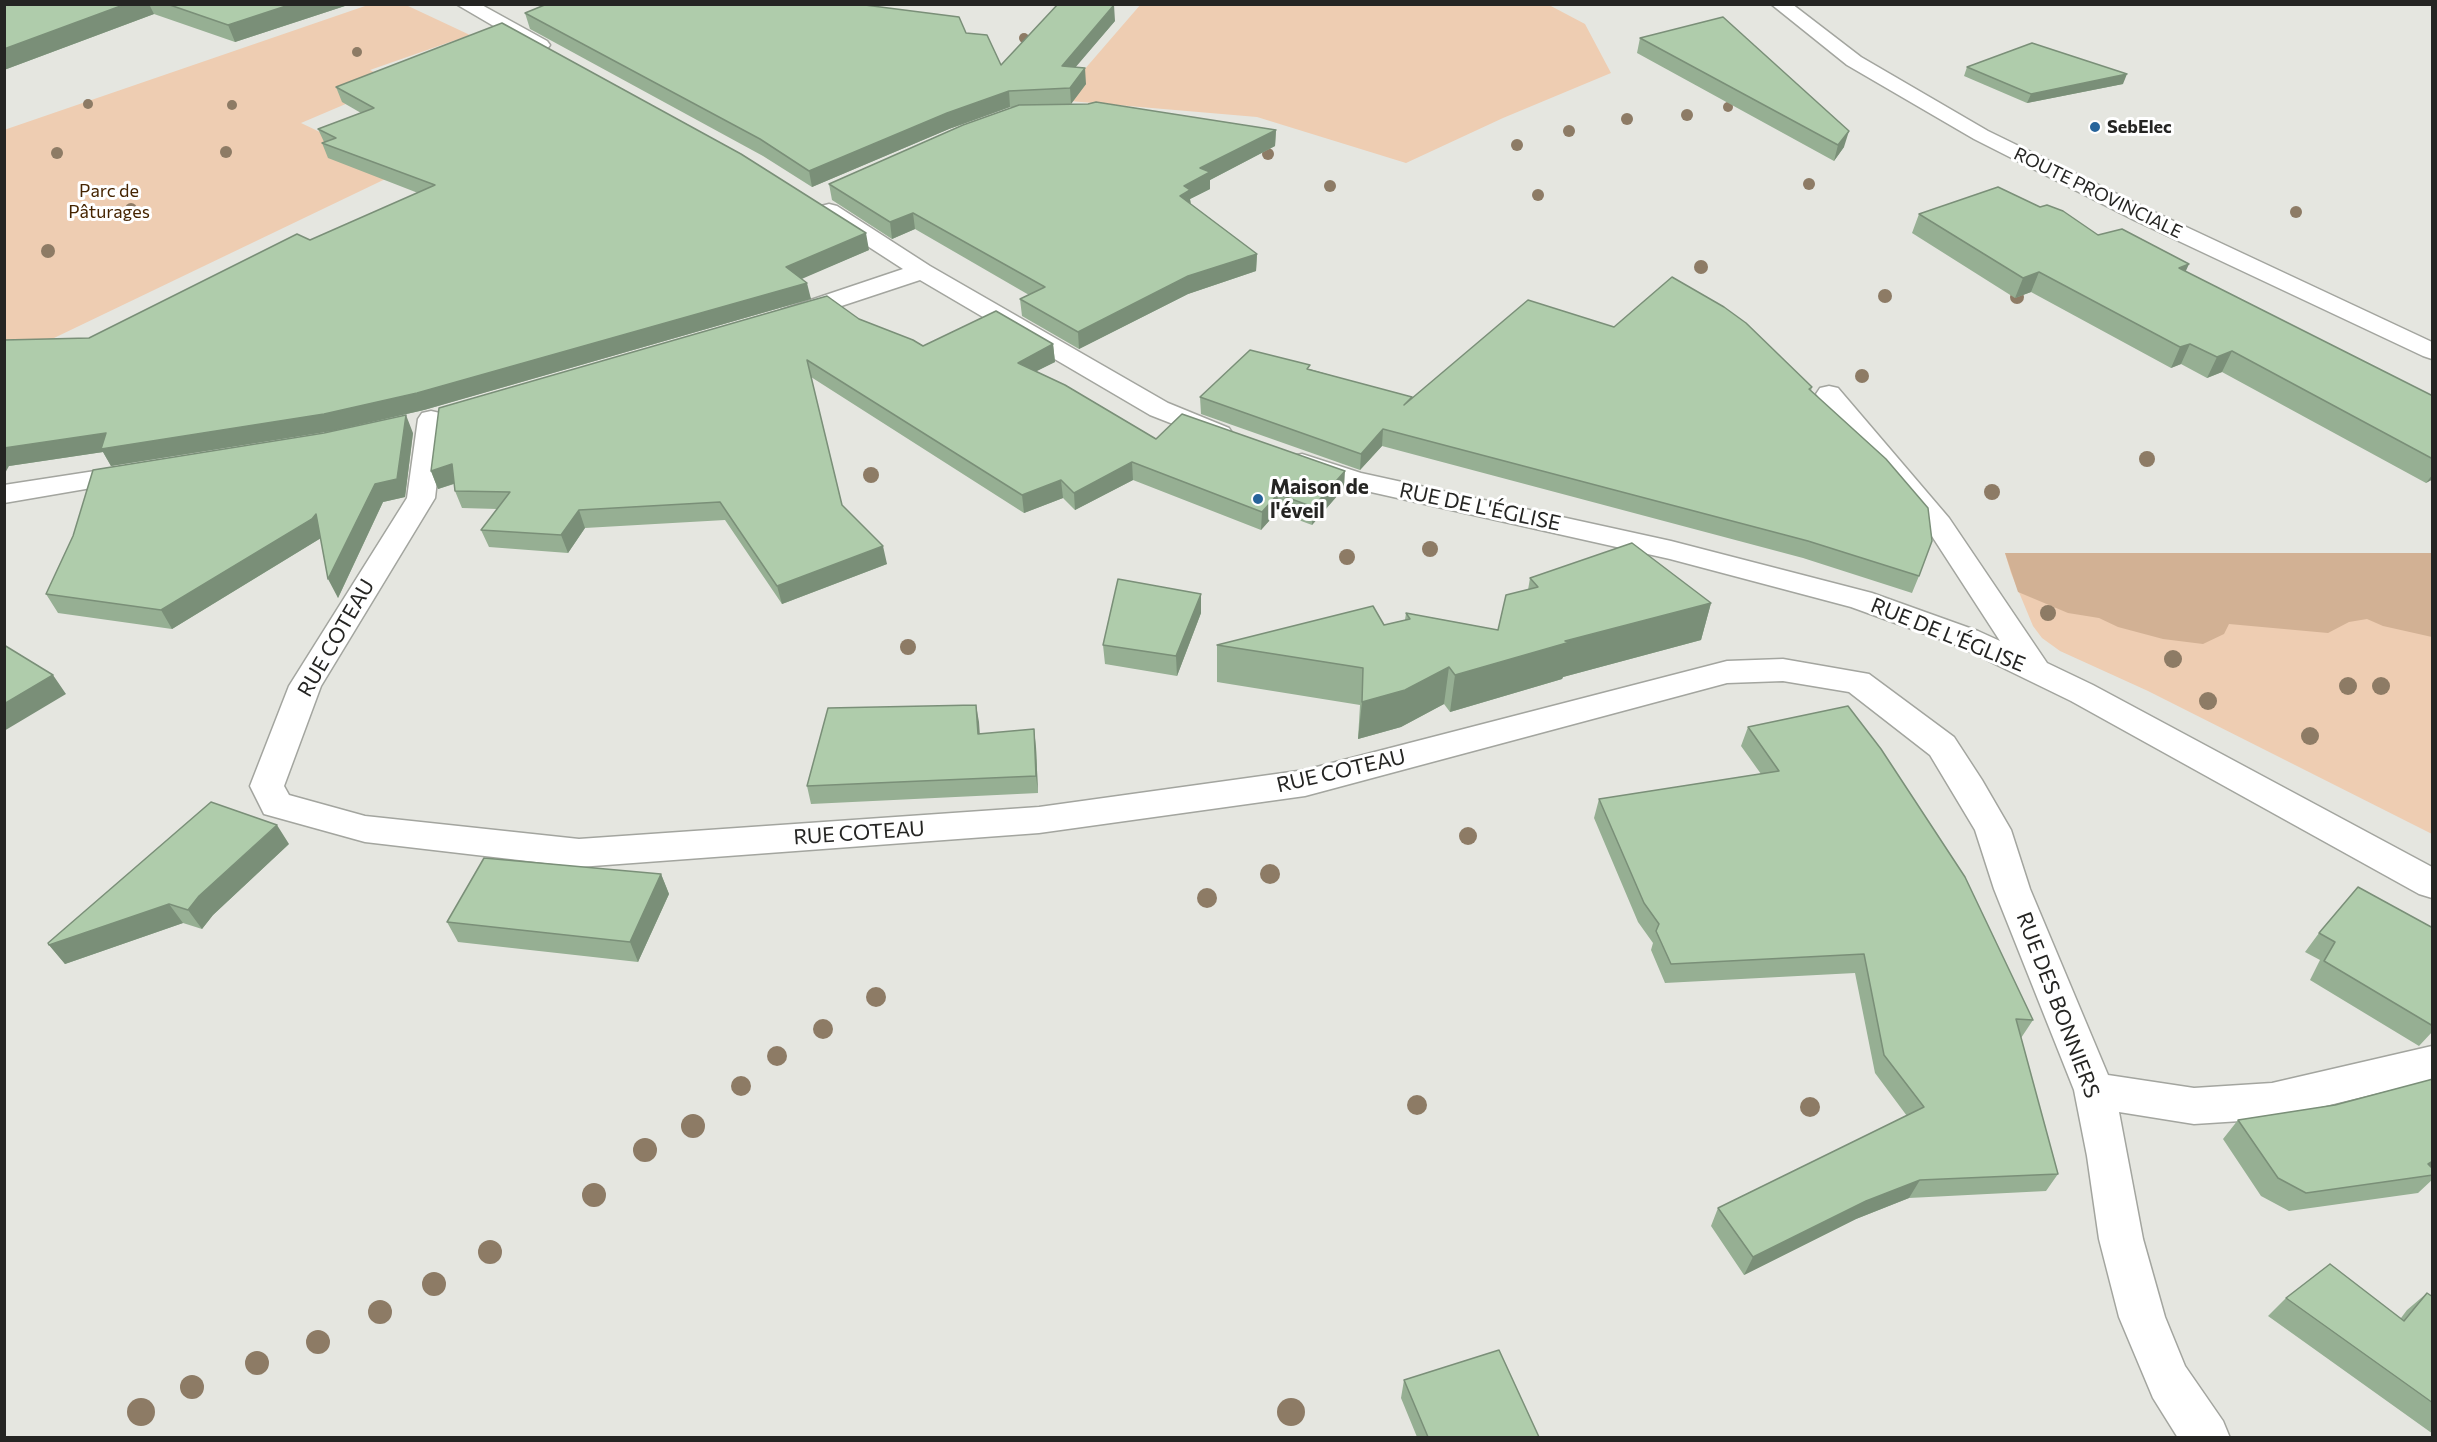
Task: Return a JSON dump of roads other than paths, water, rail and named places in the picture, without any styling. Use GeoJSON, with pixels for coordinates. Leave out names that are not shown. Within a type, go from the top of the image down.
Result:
{"type":"FeatureCollection","features":[{"type":"Feature","properties":{"kind":"street"},"geometry":{"type":"LineString","coordinates":[[465,4],[558,56]]}},
{"type":"Feature","properties":{"kind":"street","name":"ROUTE PROVINCIALE"},"geometry":{"type":"LineString","coordinates":[[1780,4],[1854,61],[1916,99],[1998,144],[2205,245],[2433,351]]}},
{"type":"Feature","properties":{"kind":"street"},"geometry":{"type":"LineString","coordinates":[[820,194],[922,271],[1159,409],[1245,442]]}},
{"type":"Feature","properties":{"kind":"street"},"geometry":{"type":"LineString","coordinates":[[770,321],[922,271]]}},
{"type":"Feature","properties":{"kind":"street"},"geometry":{"type":"LineString","coordinates":[[1829,394],[1939,524],[2035,670]]}},
{"type":"Feature","properties":{"kind":"street","name":"RUE COTEAU"},"geometry":{"type":"LineString","coordinates":[[431,418],[421,498],[305,686],[267,786],[276,805],[365,829],[579,853],[1039,820],[1305,783],[1727,672],[1783,670],[1858,682]]}},
{"type":"Feature","properties":{"kind":"street","name":"RUE DE L'ÉGLISE"},"geometry":{"type":"LineString","coordinates":[[1277,453],[1354,480],[1671,550],[1861,600],[1967,638],[2092,698],[2433,885]]}},
{"type":"Feature","properties":{"kind":"street"},"geometry":{"type":"LineString","coordinates":[[4,494],[156,470]]}},
{"type":"Feature","properties":{"kind":"street","name":"RUE DES BONNIERS"},"geometry":{"type":"LineString","coordinates":[[1858,682],[1942,746],[1993,830],[2012,889],[2094,1090],[2108,1156],[2121,1239],[2142,1317],[2169,1382],[2206,1437]]}},
{"type":"Feature","properties":{"kind":"street"},"geometry":{"type":"LineString","coordinates":[[2094,1090],[2194,1106],[2272,1101],[2433,1063]]}},
{"type":"Feature","properties":{"kind":"place","name":"SebElec"},"geometry":{"type":"Point","coordinates":[2095,127]}},
{"type":"Feature","properties":{"kind":"place","name":"Maison de l'éveil"},"geometry":{"type":"Point","coordinates":[1258,499]}},
{"type":"Feature","properties":{"kind":"park label","name":"Parc de Pâturages"},"geometry":{"type":"Point","coordinates":[109,201]}}]}
